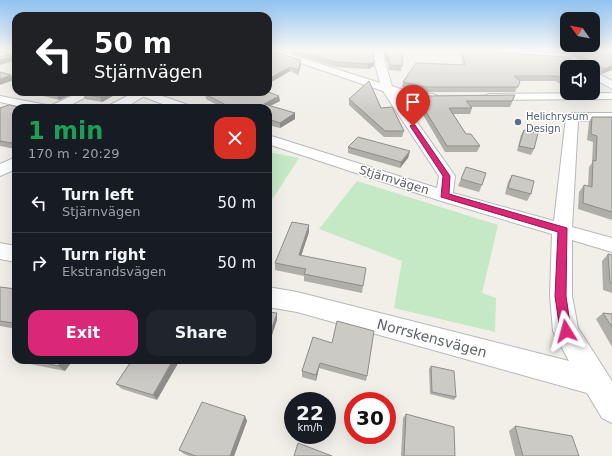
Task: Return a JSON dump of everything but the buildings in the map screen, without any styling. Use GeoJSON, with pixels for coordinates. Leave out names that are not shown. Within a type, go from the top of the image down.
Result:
{"type":"FeatureCollection","features":[{"type":"Feature","properties":{"kind":"street"},"geometry":{"type":"LineString","coordinates":[[336,71],[387,88],[424,97],[447,97]]}},
{"type":"Feature","properties":{"kind":"street"},"geometry":{"type":"LineString","coordinates":[[382,71],[387,88],[446,176],[444,196]]}},
{"type":"Feature","properties":{"kind":"street"},"geometry":{"type":"LineString","coordinates":[[600,78],[612,86]]}},
{"type":"Feature","properties":{"kind":"street"},"geometry":{"type":"LineString","coordinates":[[64,104],[81,96]]}},
{"type":"Feature","properties":{"kind":"street"},"geometry":{"type":"LineString","coordinates":[[123,104],[138,96]]}},
{"type":"Feature","properties":{"kind":"street"},"geometry":{"type":"LineString","coordinates":[[152,96],[173,104]]}},
{"type":"Feature","properties":{"kind":"street"},"geometry":{"type":"LineString","coordinates":[[478,97],[612,96]]}},
{"type":"Feature","properties":{"kind":"street"},"geometry":{"type":"LineString","coordinates":[[0,99],[24,104]]}},
{"type":"Feature","properties":{"kind":"street"},"geometry":{"type":"LineString","coordinates":[[612,117],[572,117],[562,236],[561,296],[566,331],[612,408]]}},
{"type":"Feature","properties":{"kind":"street","name":"Stjärnvägen"},"geometry":{"type":"LineString","coordinates":[[272,140],[444,196],[612,245]]}},
{"type":"Feature","properties":{"kind":"street"},"geometry":{"type":"LineString","coordinates":[[0,171],[12,164]]}},
{"type":"Feature","properties":{"kind":"street"},"geometry":{"type":"LineString","coordinates":[[0,251],[12,253]]}},
{"type":"Feature","properties":{"kind":"street","name":"Norrskensvägen"},"geometry":{"type":"LineString","coordinates":[[272,298],[297,302],[595,381]]}},
{"type":"Feature","properties":{"kind":"green space"},"geometry":{"type":"Polygon","coordinates":[[[272,153],[299,158],[272,200],[272,153]]]}},
{"type":"Feature","properties":{"kind":"green space"},"geometry":{"type":"Polygon","coordinates":[[[357,181],[498,225],[482,293],[496,298],[495,332],[394,308],[402,261],[319,229],[357,181]]]}},
{"type":"Feature","properties":{"kind":"place","name":"Helichrysum Design"},"geometry":{"type":"Point","coordinates":[518,122]}},
{"type":"Feature","properties":{"kind":"route"},"geometry":{"type":"LineString","coordinates":[[413,126],[446,176],[444,196],[563,230],[561,296],[566,331]]}}]}
